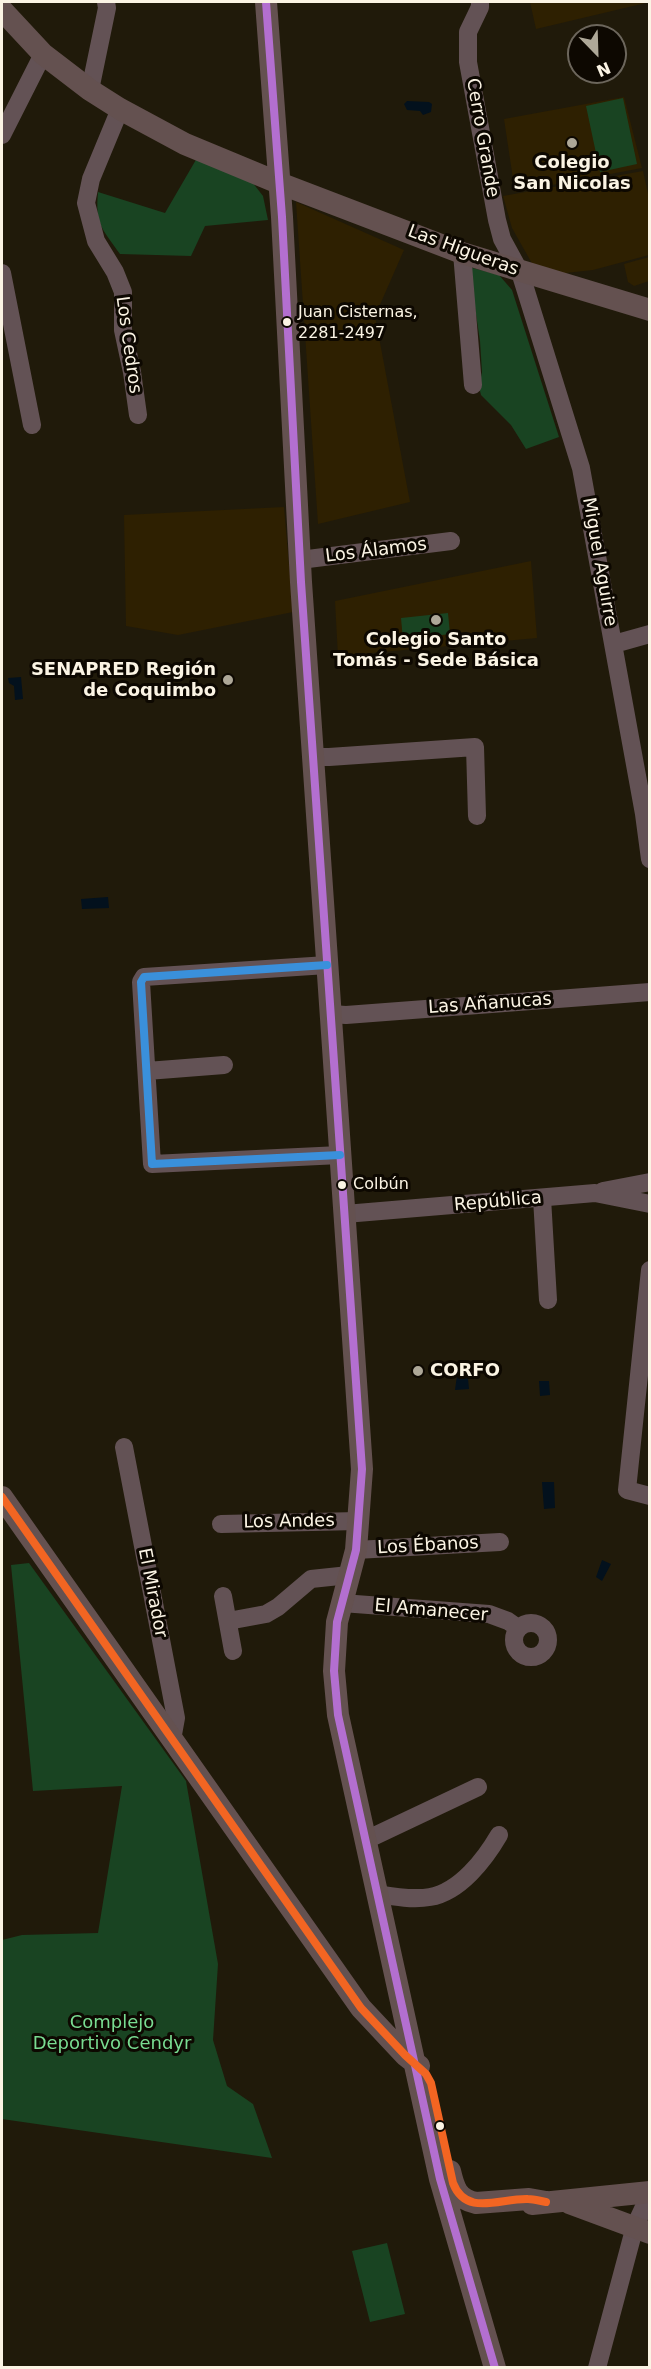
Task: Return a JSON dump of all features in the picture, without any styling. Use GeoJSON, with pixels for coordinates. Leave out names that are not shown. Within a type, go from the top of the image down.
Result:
{"type":"FeatureCollection","features":[{"type":"Feature","properties":{"kind":"main road"},"geometry":{"type":"LineString","coordinates":[[266,2],[279,183],[300,560],[362,1469],[356,1550],[337,1622],[334,1671],[338,1715],[440,2178],[495,2367]]}},
{"type":"Feature","properties":{"kind":"main road","name":"Las Higueras"},"geometry":{"type":"LineString","coordinates":[[2,10],[43,54],[90,90],[185,144],[279,183],[462,253],[650,310]]}},
{"type":"Feature","properties":{"kind":"main road"},"geometry":{"type":"LineString","coordinates":[[2,1497],[361,2008],[426,2074],[455,2189],[461,2198],[476,2203],[529,2199],[554,2202],[642,2230]]}},
{"type":"Feature","properties":{"kind":"main road"},"geometry":{"type":"LineString","coordinates":[[450,2212],[650,2193]]}},
{"type":"Feature","properties":{"kind":"street"},"geometry":{"type":"LineString","coordinates":[[90,90],[107,8],[106,2]]}},
{"type":"Feature","properties":{"kind":"street","name":"Cerro Grande"},"geometry":{"type":"LineString","coordinates":[[480,2],[480,7],[468,33],[468,62],[496,220],[502,239],[520,272]]}},
{"type":"Feature","properties":{"kind":"street"},"geometry":{"type":"LineString","coordinates":[[2,135],[43,54]]}},
{"type":"Feature","properties":{"kind":"street","name":"Los Cedros"},"geometry":{"type":"LineString","coordinates":[[120,109],[91,179],[86,202],[96,241],[115,272],[123,292],[123,330],[138,415]]}},
{"type":"Feature","properties":{"kind":"street"},"geometry":{"type":"LineString","coordinates":[[462,253],[473,385]]}},
{"type":"Feature","properties":{"kind":"street","name":"Miguel Aguirre"},"geometry":{"type":"LineString","coordinates":[[520,272],[581,468],[647,814],[650,859]]}},
{"type":"Feature","properties":{"kind":"street"},"geometry":{"type":"LineString","coordinates":[[2,273],[32,425]]}},
{"type":"Feature","properties":{"kind":"street","name":"Los Álamos"},"geometry":{"type":"LineString","coordinates":[[300,560],[451,542]]}},
{"type":"Feature","properties":{"kind":"street"},"geometry":{"type":"LineString","coordinates":[[614,644],[650,634]]}},
{"type":"Feature","properties":{"kind":"street"},"geometry":{"type":"LineString","coordinates":[[314,757],[475,747],[477,816]]}},
{"type":"Feature","properties":{"kind":"street"},"geometry":{"type":"LineString","coordinates":[[327,965],[144,977],[141,982],[152,1164],[340,1155]]}},
{"type":"Feature","properties":{"kind":"street","name":"Las Añanucas"},"geometry":{"type":"LineString","coordinates":[[331,1014],[346,1016],[650,992]]}},
{"type":"Feature","properties":{"kind":"street"},"geometry":{"type":"LineString","coordinates":[[147,1071],[224,1065]]}},
{"type":"Feature","properties":{"kind":"street"},"geometry":{"type":"LineString","coordinates":[[595,1193],[650,1182]]}},
{"type":"Feature","properties":{"kind":"street","name":"República"},"geometry":{"type":"LineString","coordinates":[[345,1214],[595,1193],[650,1204]]}},
{"type":"Feature","properties":{"kind":"street"},"geometry":{"type":"LineString","coordinates":[[542,1198],[548,1299]]}},
{"type":"Feature","properties":{"kind":"street"},"geometry":{"type":"LineString","coordinates":[[650,1270],[627,1490],[650,1496]]}},
{"type":"Feature","properties":{"kind":"street","name":"El Mirador"},"geometry":{"type":"LineString","coordinates":[[124,1447],[176,1718],[172,1740]]}},
{"type":"Feature","properties":{"kind":"street","name":"Los Andes"},"geometry":{"type":"LineString","coordinates":[[221,1524],[358,1521]]}},
{"type":"Feature","properties":{"kind":"street","name":"Los Ébanos"},"geometry":{"type":"LineString","coordinates":[[356,1550],[500,1542]]}},
{"type":"Feature","properties":{"kind":"street"},"geometry":{"type":"LineString","coordinates":[[228,1621],[266,1614],[278,1607],[311,1579],[349,1575]]}},
{"type":"Feature","properties":{"kind":"street"},"geometry":{"type":"LineString","coordinates":[[224,1596],[233,1651]]}},
{"type":"Feature","properties":{"kind":"street","name":"El Amanecer"},"geometry":{"type":"LineString","coordinates":[[342,1603],[489,1614],[508,1621],[518,1628]]}},
{"type":"Feature","properties":{"kind":"street"},"geometry":{"type":"LineString","coordinates":[[366,1840],[478,1787]]}},
{"type":"Feature","properties":{"kind":"street"},"geometry":{"type":"LineString","coordinates":[[378,1894],[403,1898],[431,1897],[445,1892],[463,1880],[490,1851],[499,1835]]}},
{"type":"Feature","properties":{"kind":"street"},"geometry":{"type":"LineString","coordinates":[[597,2367],[642,2230],[650,2193]]}},
{"type":"Feature","properties":{"kind":"shaded area"},"geometry":{"type":"Polygon","coordinates":[[[530,2],[650,2],[536,29],[530,2]]]}},
{"type":"Feature","properties":{"kind":"shaded area","name":"Colegio San Nicolas"},"geometry":{"type":"Polygon","coordinates":[[[624,97],[642,168],[515,192],[504,119],[624,97]]]}},
{"type":"Feature","properties":{"kind":"shaded area"},"geometry":{"type":"Polygon","coordinates":[[[643,171],[649,198],[649,255],[593,270],[556,274],[534,267],[512,228],[503,196],[643,171]]]}},
{"type":"Feature","properties":{"kind":"shaded area"},"geometry":{"type":"Polygon","coordinates":[[[296,202],[404,250],[375,316],[410,502],[318,524],[296,202]]]}},
{"type":"Feature","properties":{"kind":"shaded area"},"geometry":{"type":"Polygon","coordinates":[[[649,257],[649,281],[634,286],[628,282],[624,264],[649,257]]]}},
{"type":"Feature","properties":{"kind":"shaded area"},"geometry":{"type":"Polygon","coordinates":[[[284,507],[293,612],[178,635],[126,626],[124,515],[284,507]]]}},
{"type":"Feature","properties":{"kind":"shaded area","name":"Colegio Santo Tomás - Sede Básica"},"geometry":{"type":"Polygon","coordinates":[[[531,561],[537,638],[338,656],[335,601],[531,561]]]}},
{"type":"Feature","properties":{"kind":"green space"},"geometry":{"type":"Polygon","coordinates":[[[623,98],[637,164],[600,172],[586,106],[623,98]]]}},
{"type":"Feature","properties":{"kind":"green space"},"geometry":{"type":"Polygon","coordinates":[[[197,158],[249,178],[263,196],[268,220],[205,226],[191,256],[120,254],[101,226],[97,203],[98,192],[165,213],[197,158]]]}},
{"type":"Feature","properties":{"kind":"green space"},"geometry":{"type":"Polygon","coordinates":[[[469,267],[499,275],[512,290],[559,437],[526,449],[511,425],[481,395],[479,387],[482,372],[480,341],[469,267]]]}},
{"type":"Feature","properties":{"kind":"green space"},"geometry":{"type":"Polygon","coordinates":[[[448,613],[450,634],[403,640],[401,618],[448,613]]]}},
{"type":"Feature","properties":{"kind":"green space","name":"Complejo Deportivo Cendyr"},"geometry":{"type":"Polygon","coordinates":[[[29,1563],[186,1781],[218,1964],[213,2040],[227,2086],[253,2104],[272,2158],[2,2119],[2,1940],[22,1935],[98,1933],[122,1786],[33,1791],[11,1565],[29,1563]]]}},
{"type":"Feature","properties":{"kind":"green space"},"geometry":{"type":"Polygon","coordinates":[[[387,2243],[405,2314],[370,2322],[352,2251],[387,2243]]]}},
{"type":"Feature","properties":{"kind":"water"},"geometry":{"type":"Polygon","coordinates":[[[407,101],[429,102],[432,104],[431,112],[423,115],[420,111],[407,110],[404,104],[407,101]]]}},
{"type":"Feature","properties":{"kind":"water"},"geometry":{"type":"Polygon","coordinates":[[[21,677],[23,699],[15,700],[14,686],[9,683],[8,678],[21,677]]]}},
{"type":"Feature","properties":{"kind":"water"},"geometry":{"type":"Polygon","coordinates":[[[108,897],[109,908],[82,909],[81,899],[108,897]]]}},
{"type":"Feature","properties":{"kind":"water"},"geometry":{"type":"Polygon","coordinates":[[[458,1368],[467,1368],[469,1389],[455,1390],[458,1368]]]}},
{"type":"Feature","properties":{"kind":"water"},"geometry":{"type":"Polygon","coordinates":[[[539,1381],[549,1381],[550,1395],[540,1396],[539,1381]]]}},
{"type":"Feature","properties":{"kind":"water"},"geometry":{"type":"Polygon","coordinates":[[[542,1482],[554,1482],[555,1508],[544,1509],[542,1482]]]}},
{"type":"Feature","properties":{"kind":"water"},"geometry":{"type":"Polygon","coordinates":[[[602,1560],[611,1564],[602,1581],[596,1577],[602,1560]]]}},
{"type":"Feature","properties":{"kind":"transit line"},"geometry":{"type":"LineString","coordinates":[[266,2],[282,217],[301,582],[362,1469],[356,1550],[337,1622],[334,1671],[338,1715],[440,2179],[495,2368]]}},
{"type":"Feature","properties":{"kind":"transit line"},"geometry":{"type":"LineString","coordinates":[[327,965],[144,977],[141,982],[152,1164],[340,1155]]}},
{"type":"Feature","properties":{"kind":"transit line"},"geometry":{"type":"LineString","coordinates":[[2,1497],[361,2008],[426,2074],[431,2083],[453,2183],[459,2193],[466,2200],[475,2203],[517,2199],[546,2202]]}},
{"type":"Feature","properties":{"kind":"place","name":"Colegio San Nicolas"},"geometry":{"type":"Point","coordinates":[572,143]}},
{"type":"Feature","properties":{"kind":"place","name":"Juan Cisternas, 2281-2497"},"geometry":{"type":"Point","coordinates":[287,322]}},
{"type":"Feature","properties":{"kind":"place","name":"Colegio Santo Tomás - Sede Básica"},"geometry":{"type":"Point","coordinates":[436,620]}},
{"type":"Feature","properties":{"kind":"place","name":"SENAPRED Región de Coquimbo"},"geometry":{"type":"Point","coordinates":[228,680]}},
{"type":"Feature","properties":{"kind":"place","name":"Colbún"},"geometry":{"type":"Point","coordinates":[342,1185]}},
{"type":"Feature","properties":{"kind":"place","name":"CORFO"},"geometry":{"type":"Point","coordinates":[418,1371]}}]}
